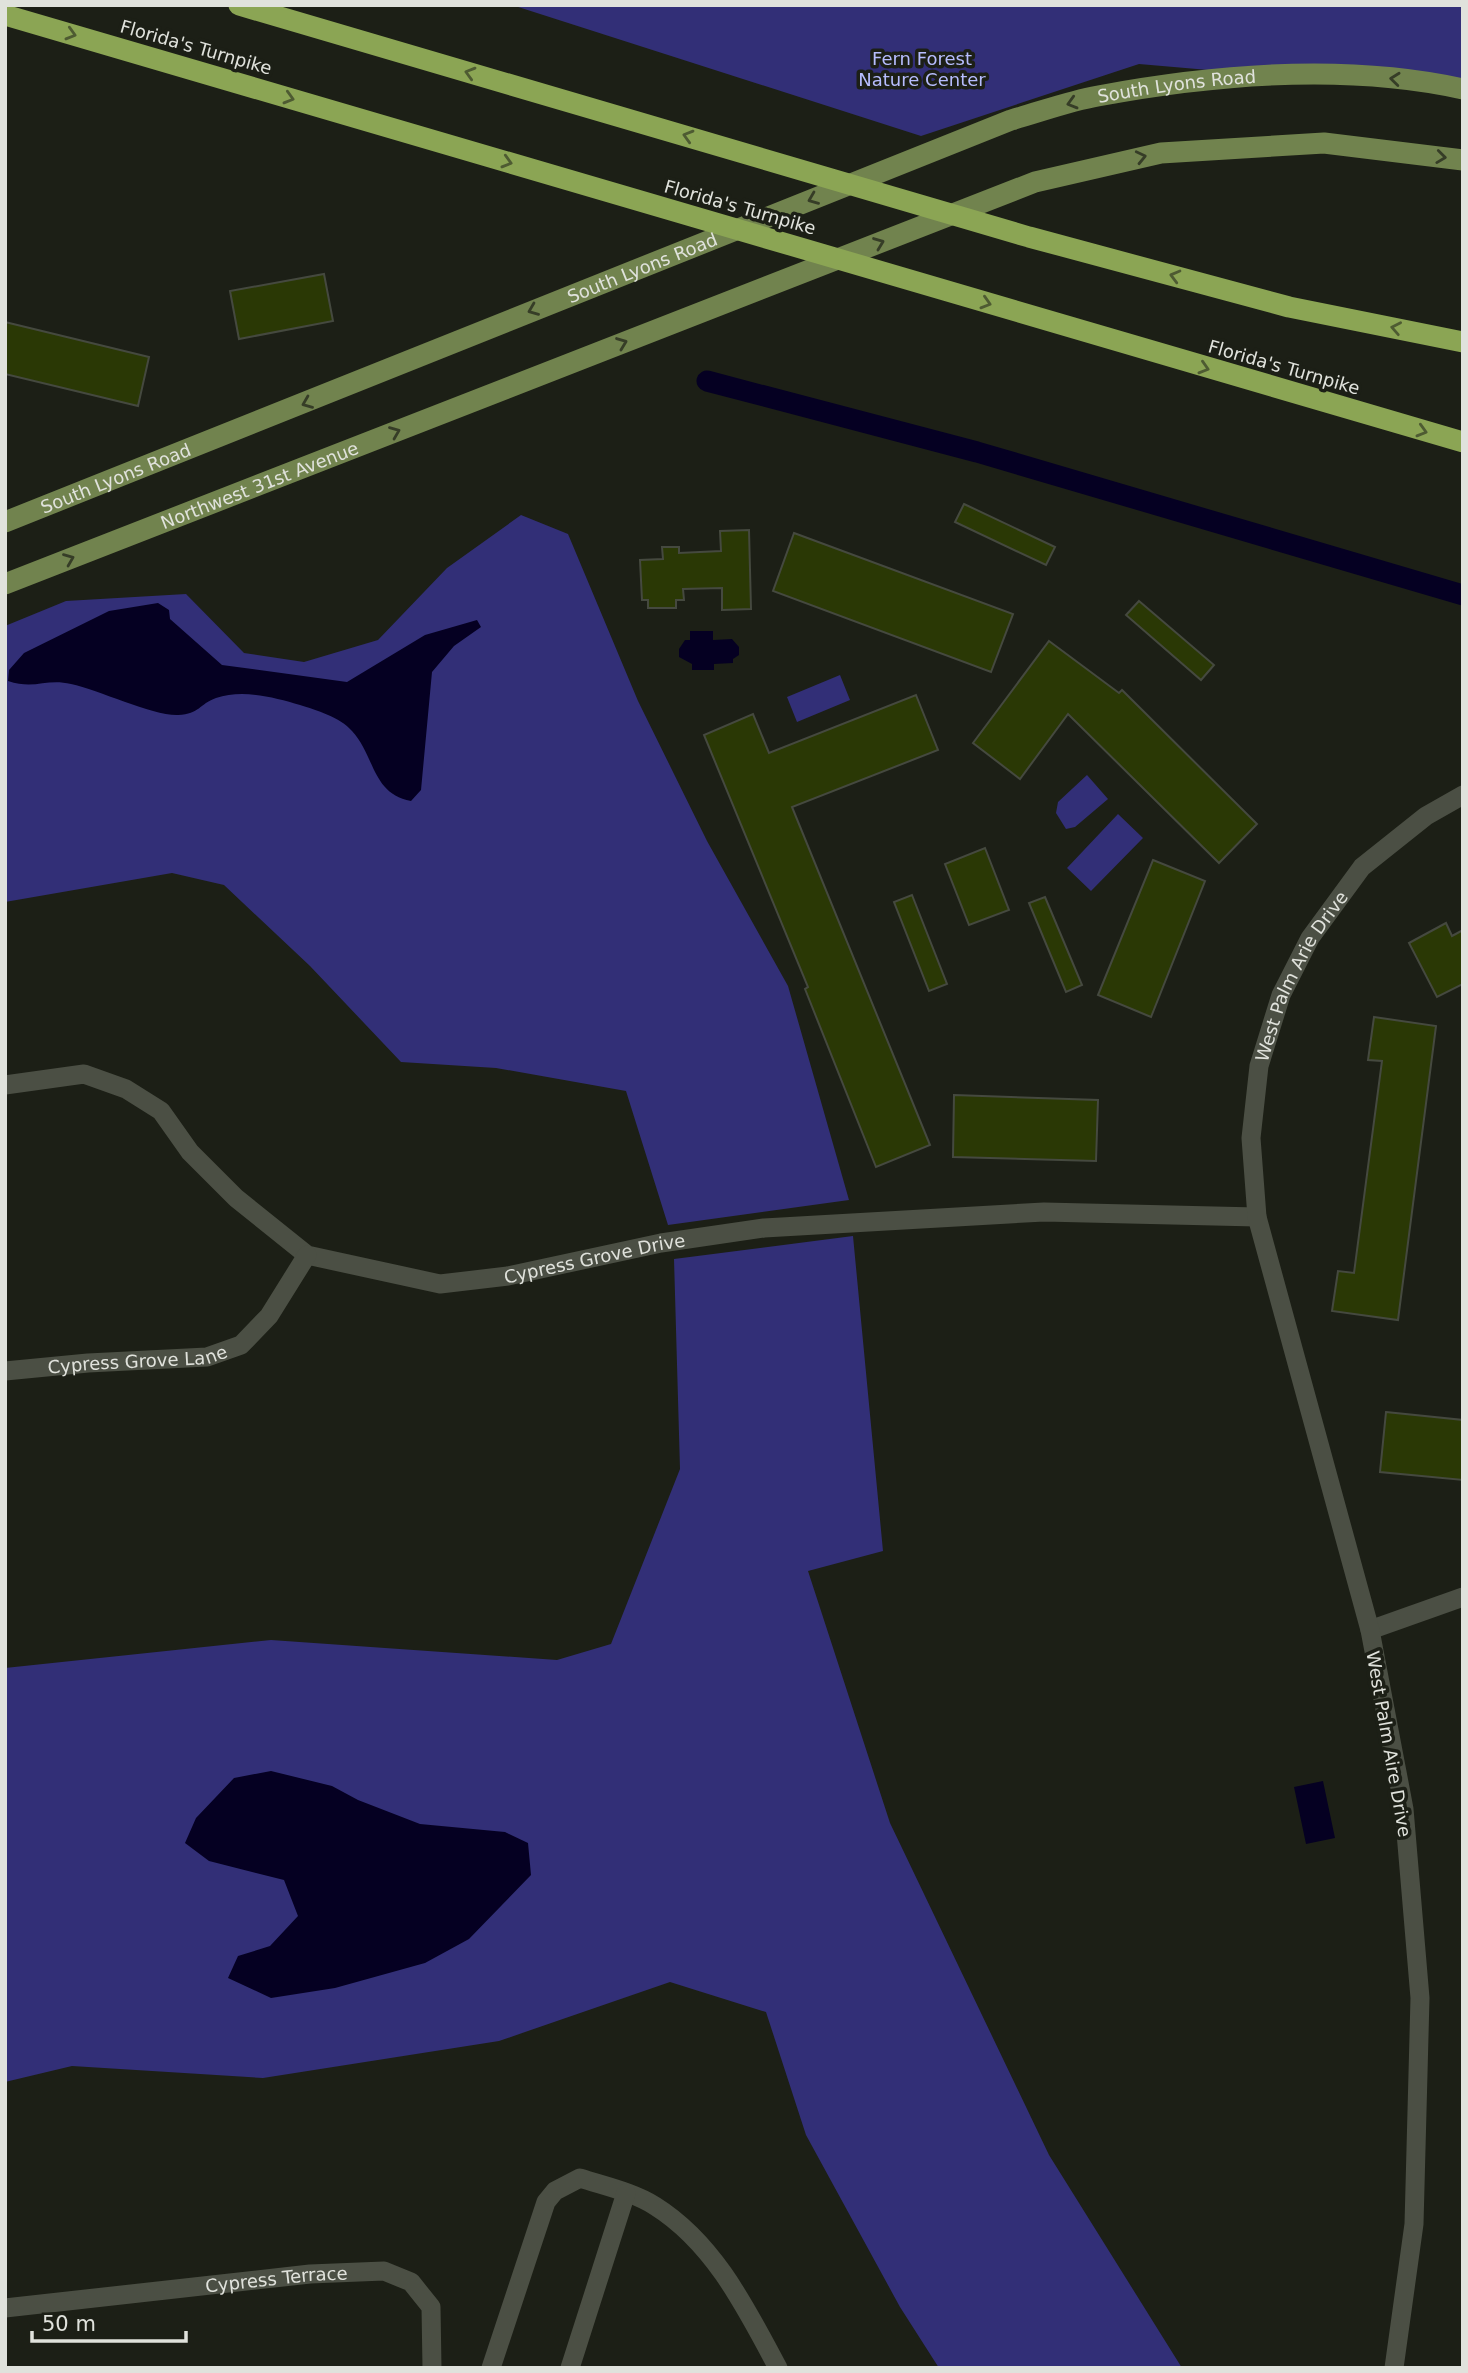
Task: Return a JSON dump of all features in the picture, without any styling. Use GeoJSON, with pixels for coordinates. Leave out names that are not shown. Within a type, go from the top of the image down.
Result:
{"type":"FeatureCollection","features":[{"type":"Feature","properties":{"kind":"highway"},"geometry":{"type":"LineString","coordinates":[[239,5],[1030,237],[1289,307],[1463,341]]}},
{"type":"Feature","properties":{"kind":"highway","name":"Florida's Turnpike"},"geometry":{"type":"LineString","coordinates":[[5,15],[1463,442]]}},
{"type":"Feature","properties":{"kind":"main road","name":"South Lyons Road"},"geometry":{"type":"LineString","coordinates":[[5,522],[1012,120],[1097,96],[1241,77],[1351,75],[1437,83],[1463,89]]}},
{"type":"Feature","properties":{"kind":"main road","name":"Northwest 31st Avenue"},"geometry":{"type":"LineString","coordinates":[[5,584],[1035,182],[1161,153],[1324,143],[1463,160]]}},
{"type":"Feature","properties":{"kind":"street","name":"West Palm Arie Drive"},"geometry":{"type":"LineString","coordinates":[[1258,1217],[1251,1138],[1259,1066],[1280,995],[1310,938],[1362,867],[1426,816],[1463,795]]}},
{"type":"Feature","properties":{"kind":"street","name":"Cypress Grove Drive"},"geometry":{"type":"LineString","coordinates":[[5,1086],[84,1073],[126,1089],[161,1111],[190,1152],[236,1198],[307,1255],[440,1284],[508,1276],[662,1243],[764,1228],[1044,1212],[1258,1217]]}},
{"type":"Feature","properties":{"kind":"street","name":"West Palm Aire Drive"},"geometry":{"type":"LineString","coordinates":[[1258,1217],[1370,1630],[1404,1809],[1420,1997],[1414,2224],[1394,2368]]}},
{"type":"Feature","properties":{"kind":"street","name":"Cypress Grove Lane"},"geometry":{"type":"LineString","coordinates":[[5,1371],[88,1363],[207,1357],[241,1345],[269,1316],[307,1255]]}},
{"type":"Feature","properties":{"kind":"street"},"geometry":{"type":"LineString","coordinates":[[1370,1630],[1463,1597]]}},
{"type":"Feature","properties":{"kind":"street"},"geometry":{"type":"LineString","coordinates":[[491,2368],[546,2202],[555,2190],[580,2178],[654,2205],[686,2228],[738,2293],[778,2368]]}},
{"type":"Feature","properties":{"kind":"street"},"geometry":{"type":"LineString","coordinates":[[570,2368],[626,2193]]}},
{"type":"Feature","properties":{"kind":"street","name":"Cypress Terrace"},"geometry":{"type":"LineString","coordinates":[[5,2308],[310,2274],[384,2271],[411,2282],[431,2307],[432,2368]]}},
{"type":"Feature","properties":{"kind":"green space","name":"Fern Forest Nature Center"},"geometry":{"type":"Polygon","coordinates":[[[512,5],[1463,5],[1463,92],[1139,64],[921,136],[512,5]]]}},
{"type":"Feature","properties":{"kind":"green space"},"geometry":{"type":"Polygon","coordinates":[[[521,515],[568,534],[638,701],[707,841],[788,986],[849,1200],[668,1225],[626,1091],[496,1068],[401,1062],[310,966],[224,885],[172,873],[5,902],[5,626],[66,601],[186,594],[244,653],[304,662],[378,640],[447,568],[521,515]]]}},
{"type":"Feature","properties":{"kind":"green space"},"geometry":{"type":"Polygon","coordinates":[[[840,675],[850,700],[797,722],[787,697],[840,675]]]}},
{"type":"Feature","properties":{"kind":"green space"},"geometry":{"type":"Polygon","coordinates":[[[1087,775],[1108,799],[1075,827],[1066,829],[1056,813],[1058,802],[1087,775]]]}},
{"type":"Feature","properties":{"kind":"green space"},"geometry":{"type":"Polygon","coordinates":[[[1118,814],[1143,838],[1091,891],[1067,868],[1118,814]]]}},
{"type":"Feature","properties":{"kind":"green space"},"geometry":{"type":"Polygon","coordinates":[[[853,1236],[883,1551],[808,1571],[890,1823],[1049,2155],[1182,2368],[939,2368],[900,2307],[806,2135],[766,2012],[670,1982],[499,2041],[263,2078],[72,2066],[5,2082],[5,1668],[271,1640],[557,1660],[611,1644],[680,1469],[674,1259],[853,1236]]]}},
{"type":"Feature","properties":{"kind":"shaded area"},"geometry":{"type":"Polygon","coordinates":[[[158,603],[169,610],[170,619],[222,665],[347,682],[425,635],[477,620],[481,627],[454,646],[432,672],[421,790],[411,801],[398,797],[381,782],[360,741],[347,726],[328,715],[300,705],[269,697],[236,694],[210,700],[191,713],[178,715],[141,707],[71,684],[26,684],[8,681],[9,670],[24,653],[109,611],[158,603]]]}},
{"type":"Feature","properties":{"kind":"shaded area"},"geometry":{"type":"Polygon","coordinates":[[[690,631],[713,631],[713,640],[732,639],[739,647],[739,655],[733,659],[733,663],[714,664],[714,670],[692,670],[692,664],[679,657],[679,649],[685,640],[690,640],[690,631]]]}},
{"type":"Feature","properties":{"kind":"shaded area"},"geometry":{"type":"Polygon","coordinates":[[[271,1771],[332,1786],[358,1800],[420,1824],[505,1832],[528,1843],[531,1875],[469,1939],[425,1963],[335,1988],[271,1998],[228,1978],[238,1956],[270,1946],[298,1916],[284,1880],[209,1861],[185,1843],[196,1818],[234,1778],[271,1771]]]}},
{"type":"Feature","properties":{"kind":"shaded area"},"geometry":{"type":"Polygon","coordinates":[[[1323,1781],[1335,1838],[1306,1844],[1294,1787],[1323,1781]]]}},
{"type":"Feature","properties":{"kind":"building"},"geometry":{"type":"Polygon","coordinates":[[[324,274],[333,321],[239,339],[230,291],[324,274]]]}},
{"type":"Feature","properties":{"kind":"building"},"geometry":{"type":"Polygon","coordinates":[[[5,322],[149,357],[138,406],[5,374],[5,322]]]}},
{"type":"Feature","properties":{"kind":"building"},"geometry":{"type":"Polygon","coordinates":[[[964,504],[1055,547],[1046,565],[955,522],[964,504]]]}},
{"type":"Feature","properties":{"kind":"building"},"geometry":{"type":"Polygon","coordinates":[[[749,530],[751,609],[722,610],[722,588],[683,589],[684,600],[676,600],[676,608],[648,608],[648,600],[642,600],[640,560],[663,559],[662,547],[679,547],[679,553],[721,551],[720,531],[749,530]]]}},
{"type":"Feature","properties":{"kind":"building"},"geometry":{"type":"Polygon","coordinates":[[[794,533],[1013,614],[991,672],[773,591],[794,533]]]}},
{"type":"Feature","properties":{"kind":"building"},"geometry":{"type":"Polygon","coordinates":[[[1139,601],[1214,665],[1201,680],[1126,615],[1139,601]]]}},
{"type":"Feature","properties":{"kind":"building"},"geometry":{"type":"Polygon","coordinates":[[[1049,641],[1119,693],[1122,690],[1257,824],[1219,863],[1068,714],[1020,779],[973,743],[1049,641]]]}},
{"type":"Feature","properties":{"kind":"building"},"geometry":{"type":"Polygon","coordinates":[[[916,695],[938,750],[792,807],[930,1145],[876,1167],[805,989],[808,987],[704,735],[753,714],[769,753],[916,695]]]}},
{"type":"Feature","properties":{"kind":"building"},"geometry":{"type":"Polygon","coordinates":[[[985,848],[1009,910],[969,925],[945,864],[985,848]]]}},
{"type":"Feature","properties":{"kind":"building"},"geometry":{"type":"Polygon","coordinates":[[[1153,860],[1205,881],[1151,1017],[1098,995],[1153,860]]]}},
{"type":"Feature","properties":{"kind":"building"},"geometry":{"type":"Polygon","coordinates":[[[912,895],[947,984],[929,991],[894,902],[912,895]]]}},
{"type":"Feature","properties":{"kind":"building"},"geometry":{"type":"Polygon","coordinates":[[[1045,897],[1082,985],[1066,992],[1029,903],[1045,897]]]}},
{"type":"Feature","properties":{"kind":"building"},"geometry":{"type":"Polygon","coordinates":[[[1446,923],[1452,936],[1463,930],[1463,984],[1437,997],[1409,943],[1446,923]]]}},
{"type":"Feature","properties":{"kind":"building"},"geometry":{"type":"Polygon","coordinates":[[[1374,1017],[1436,1026],[1398,1320],[1332,1311],[1338,1271],[1354,1273],[1382,1061],[1368,1060],[1374,1017]]]}},
{"type":"Feature","properties":{"kind":"building"},"geometry":{"type":"Polygon","coordinates":[[[954,1095],[1098,1100],[1096,1161],[953,1157],[954,1095]]]}},
{"type":"Feature","properties":{"kind":"building"},"geometry":{"type":"Polygon","coordinates":[[[1386,1412],[1463,1420],[1463,1480],[1380,1472],[1386,1412]]]}},
{"type":"Feature","properties":{"kind":"waterway"},"geometry":{"type":"LineString","coordinates":[[707,381],[977,452],[1463,595]]}}]}
